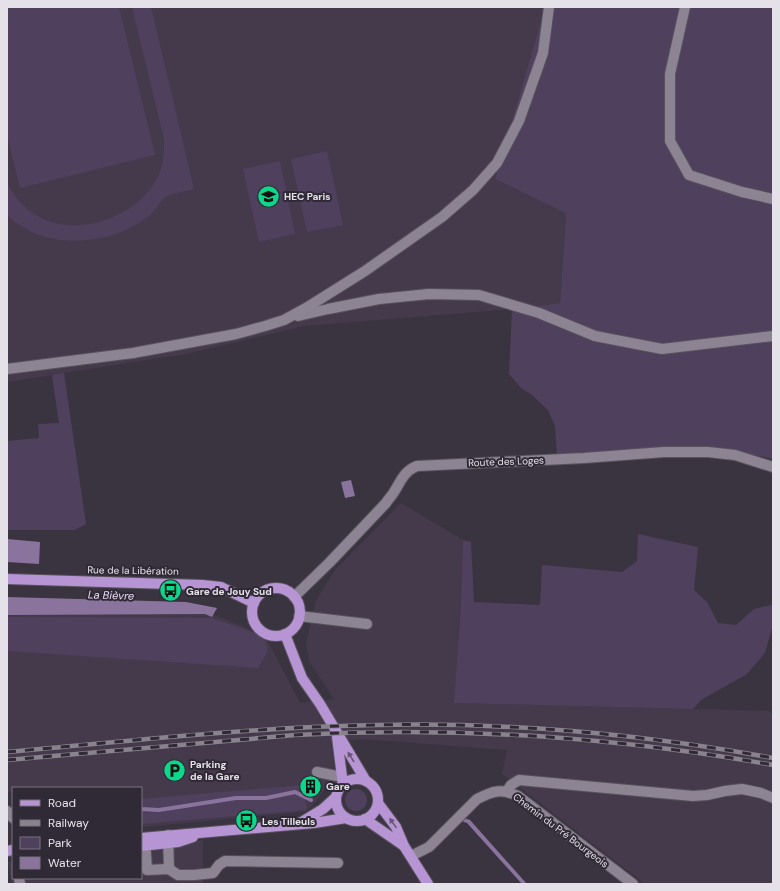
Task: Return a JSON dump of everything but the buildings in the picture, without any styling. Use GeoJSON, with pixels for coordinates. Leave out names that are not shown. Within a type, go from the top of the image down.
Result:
{"type":"FeatureCollection","features":[{"type":"Feature","properties":{"kind":"main road","name":"Rue de la Libération"},"geometry":{"type":"LineString","coordinates":[[7,579],[202,585],[221,587],[254,603]]}},
{"type":"Feature","properties":{"kind":"main road"},"geometry":{"type":"LineString","coordinates":[[276,589],[283,590],[294,597],[300,610],[294,627],[285,634],[272,636],[261,631],[257,627],[252,615],[254,603],[263,592],[276,589]]}},
{"type":"Feature","properties":{"kind":"main road"},"geometry":{"type":"LineString","coordinates":[[285,634],[302,678],[320,704],[366,781]]}},
{"type":"Feature","properties":{"kind":"main road"},"geometry":{"type":"LineString","coordinates":[[337,733],[343,781],[336,797],[338,810],[346,818],[354,821],[365,820],[372,815],[378,803]]}},
{"type":"Feature","properties":{"kind":"main road"},"geometry":{"type":"LineString","coordinates":[[343,781],[354,779],[366,781],[372,785],[376,791],[378,803],[396,827],[404,846],[428,884]]}},
{"type":"Feature","properties":{"kind":"main road"},"geometry":{"type":"LineString","coordinates":[[298,824],[323,809],[336,797]]}},
{"type":"Feature","properties":{"kind":"main road"},"geometry":{"type":"LineString","coordinates":[[143,842],[168,840],[178,842],[206,832],[314,823],[346,818]]}},
{"type":"Feature","properties":{"kind":"main road"},"geometry":{"type":"LineString","coordinates":[[365,820],[404,846]]}},
{"type":"Feature","properties":{"kind":"street"},"geometry":{"type":"LineString","coordinates":[[284,320],[365,271],[442,217],[474,190],[497,163],[520,121],[543,53],[549,7]]}},
{"type":"Feature","properties":{"kind":"street"},"geometry":{"type":"LineString","coordinates":[[685,7],[670,74],[670,141],[690,175],[742,192],[773,199]]}},
{"type":"Feature","properties":{"kind":"street"},"geometry":{"type":"LineString","coordinates":[[7,369],[133,353],[236,334],[328,309],[380,299],[429,294],[479,295],[539,312],[595,336],[662,349],[773,336]]}},
{"type":"Feature","properties":{"kind":"street","name":"Route des Loges"},"geometry":{"type":"LineString","coordinates":[[294,597],[330,562],[386,502],[394,492],[404,474],[411,468],[417,466],[584,458],[664,452],[708,452],[735,455],[773,467]]}},
{"type":"Feature","properties":{"kind":"street"},"geometry":{"type":"LineString","coordinates":[[299,616],[367,624]]}},
{"type":"Feature","properties":{"kind":"street"},"geometry":{"type":"LineString","coordinates":[[317,772],[343,781]]}},
{"type":"Feature","properties":{"kind":"street"},"geometry":{"type":"LineString","coordinates":[[508,791],[511,785],[519,780],[693,796],[742,789],[761,793],[773,798]]}},
{"type":"Feature","properties":{"kind":"street","name":"Chemin du Pré Bourgeois"},"geometry":{"type":"LineString","coordinates":[[411,856],[429,847],[477,799],[496,791],[508,791],[518,796],[633,884]]}},
{"type":"Feature","properties":{"kind":"street"},"geometry":{"type":"LineString","coordinates":[[168,840],[169,869]]}},
{"type":"Feature","properties":{"kind":"street"},"geometry":{"type":"LineString","coordinates":[[143,842],[147,870],[169,869],[178,875],[213,873],[219,865],[225,861],[338,863]]}},
{"type":"Feature","properties":{"kind":"shaded area","name":"HEC Paris"},"geometry":{"type":"Polygon","coordinates":[[[7,7],[545,7],[495,179],[566,212],[560,303],[512,309],[304,326],[182,355],[7,382],[7,7]]]}},
{"type":"Feature","properties":{"kind":"shaded area"},"geometry":{"type":"Polygon","coordinates":[[[401,503],[463,540],[455,703],[769,711],[773,714],[773,884],[645,884],[502,774],[507,750],[364,739],[331,742],[334,765],[329,784],[312,806],[304,812],[142,827],[142,787],[12,787],[12,791],[7,792],[7,614],[212,614],[265,636],[300,703],[334,699],[309,661],[306,643],[316,600],[335,570],[401,503]]]}},
{"type":"Feature","properties":{"kind":"shaded area"},"geometry":{"type":"Polygon","coordinates":[[[203,840],[203,884],[12,884],[8,862],[12,862],[12,879],[142,879],[142,848],[203,840]]]}},
{"type":"Feature","properties":{"kind":"green space"},"geometry":{"type":"Polygon","coordinates":[[[7,7],[119,7],[155,155],[20,188],[7,135],[7,7]]]}},
{"type":"Feature","properties":{"kind":"green space"},"geometry":{"type":"Polygon","coordinates":[[[132,7],[151,7],[194,189],[165,197],[149,216],[124,231],[110,236],[81,241],[53,239],[35,234],[21,226],[7,213],[7,182],[18,200],[33,214],[46,220],[62,224],[79,225],[96,223],[129,209],[143,198],[154,184],[161,169],[164,139],[132,7]]]}},
{"type":"Feature","properties":{"kind":"green space"},"geometry":{"type":"Polygon","coordinates":[[[545,7],[773,7],[773,459],[727,449],[557,456],[555,426],[548,410],[532,395],[521,388],[509,374],[512,309],[560,303],[566,213],[495,179],[545,7]]]}},
{"type":"Feature","properties":{"kind":"green space"},"geometry":{"type":"Polygon","coordinates":[[[327,151],[343,225],[307,232],[291,159],[327,151]]]}},
{"type":"Feature","properties":{"kind":"green space"},"geometry":{"type":"Polygon","coordinates":[[[280,161],[295,234],[259,242],[243,169],[280,161]]]}},
{"type":"Feature","properties":{"kind":"green space"},"geometry":{"type":"Polygon","coordinates":[[[64,373],[86,524],[75,530],[7,530],[7,441],[39,438],[38,424],[59,423],[52,375],[64,373]]]}},
{"type":"Feature","properties":{"kind":"green space"},"geometry":{"type":"Polygon","coordinates":[[[638,534],[698,547],[694,590],[707,602],[718,623],[736,625],[754,609],[771,605],[773,606],[773,624],[765,653],[747,674],[701,700],[693,709],[454,703],[463,540],[471,542],[474,602],[540,605],[542,565],[622,572],[637,561],[638,534]]]}},
{"type":"Feature","properties":{"kind":"green space"},"geometry":{"type":"Polygon","coordinates":[[[7,617],[212,618],[263,636],[268,651],[258,668],[7,651],[7,617]]]}},
{"type":"Feature","properties":{"kind":"green space"},"geometry":{"type":"Polygon","coordinates":[[[303,785],[307,810],[142,824],[142,799],[303,785]]]}},
{"type":"Feature","properties":{"kind":"green space"},"geometry":{"type":"Polygon","coordinates":[[[356,789],[364,792],[367,800],[364,808],[356,811],[348,808],[345,800],[348,792],[356,789]]]}},
{"type":"Feature","properties":{"kind":"water"},"geometry":{"type":"Polygon","coordinates":[[[351,480],[355,496],[345,498],[341,482],[351,480]]]}},
{"type":"Feature","properties":{"kind":"water"},"geometry":{"type":"Polygon","coordinates":[[[7,539],[40,542],[39,564],[7,562],[7,539]]]}},
{"type":"Feature","properties":{"kind":"water"},"geometry":{"type":"Polygon","coordinates":[[[7,597],[186,602],[217,608],[212,617],[205,614],[7,615],[7,597]]]}},
{"type":"Feature","properties":{"kind":"water"},"geometry":{"type":"Polygon","coordinates":[[[461,817],[470,820],[527,884],[522,884],[467,823],[458,820],[461,817]]]}},
{"type":"Feature","properties":{"kind":"waterway","name":"La Bièvre"},"geometry":{"type":"LineString","coordinates":[[142,809],[159,810],[236,798],[266,798],[295,792],[311,800]]}},
{"type":"Feature","properties":{"kind":"railway"},"geometry":{"type":"LineString","coordinates":[[7,752],[145,739],[284,729],[331,726],[427,725],[576,731],[675,742],[773,758]]}},
{"type":"Feature","properties":{"kind":"railway"},"geometry":{"type":"LineString","coordinates":[[7,760],[295,735],[415,732],[475,733],[595,741],[714,755],[773,765]]}},
{"type":"Feature","properties":{"kind":"place","name":"HEC Paris"},"geometry":{"type":"Point","coordinates":[269,196]}},
{"type":"Feature","properties":{"kind":"place","name":"Gare de Jouy Sud"},"geometry":{"type":"Point","coordinates":[171,591]}},
{"type":"Feature","properties":{"kind":"place","name":"Parking de la Gare"},"geometry":{"type":"Point","coordinates":[174,770]}},
{"type":"Feature","properties":{"kind":"place","name":"Gare"},"geometry":{"type":"Point","coordinates":[311,786]}},
{"type":"Feature","properties":{"kind":"place","name":"Les Tilleuls"},"geometry":{"type":"Point","coordinates":[246,821]}}]}
